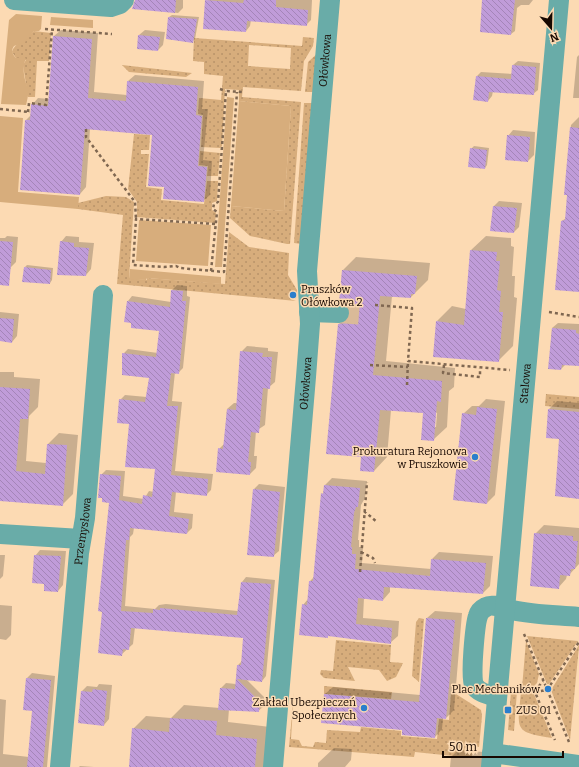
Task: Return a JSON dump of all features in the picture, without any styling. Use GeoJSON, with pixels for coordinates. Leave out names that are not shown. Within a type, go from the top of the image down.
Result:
{"type":"FeatureCollection","features":[{"type":"Feature","properties":{"kind":"street"},"geometry":{"type":"LineString","coordinates":[[14,0],[112,7],[120,4],[124,0]]}},
{"type":"Feature","properties":{"kind":"street","name":"Ołówkowa"},"geometry":{"type":"LineString","coordinates":[[273,767],[306,377],[309,312],[307,271],[330,0]]}},
{"type":"Feature","properties":{"kind":"street","name":"Stalowa"},"geometry":{"type":"LineString","coordinates":[[492,760],[503,693],[505,609],[559,0]]}},
{"type":"Feature","properties":{"kind":"street","name":"Przemysłowa"},"geometry":{"type":"LineString","coordinates":[[60,767],[84,518],[103,295]]}},
{"type":"Feature","properties":{"kind":"street"},"geometry":{"type":"LineString","coordinates":[[309,312],[339,313]]}},
{"type":"Feature","properties":{"kind":"street"},"geometry":{"type":"LineString","coordinates":[[0,534],[81,539]]}},
{"type":"Feature","properties":{"kind":"street"},"geometry":{"type":"LineString","coordinates":[[503,693],[487,695],[476,689],[472,680],[476,624],[478,614],[484,608],[489,606],[579,617]]}},
{"type":"Feature","properties":{"kind":"street"},"geometry":{"type":"LineString","coordinates":[[492,760],[579,765]]}},
{"type":"Feature","properties":{"kind":"path"},"geometry":{"type":"LineString","coordinates":[[45,29],[112,34]]}},
{"type":"Feature","properties":{"kind":"path"},"geometry":{"type":"LineString","coordinates":[[0,109],[29,112],[29,103],[46,104],[52,30]]}},
{"type":"Feature","properties":{"kind":"path"},"geometry":{"type":"LineString","coordinates":[[220,89],[226,91],[243,92]]}},
{"type":"Feature","properties":{"kind":"path"},"geometry":{"type":"LineString","coordinates":[[211,271],[214,224],[216,224],[217,212],[213,209],[214,204],[218,202],[226,91]]}},
{"type":"Feature","properties":{"kind":"path"},"geometry":{"type":"LineString","coordinates":[[86,129],[86,136],[136,202],[133,265],[164,267],[176,266],[180,268],[224,272],[229,226],[237,92]]}},
{"type":"Feature","properties":{"kind":"path"},"geometry":{"type":"LineString","coordinates":[[136,219],[214,224]]}},
{"type":"Feature","properties":{"kind":"path"},"geometry":{"type":"LineString","coordinates":[[375,305],[412,308],[407,385]]}},
{"type":"Feature","properties":{"kind":"path"},"geometry":{"type":"LineString","coordinates":[[543,311],[579,317]]}},
{"type":"Feature","properties":{"kind":"path"},"geometry":{"type":"LineString","coordinates":[[408,361],[512,370]]}},
{"type":"Feature","properties":{"kind":"path"},"geometry":{"type":"LineString","coordinates":[[370,365],[408,367]]}},
{"type":"Feature","properties":{"kind":"path"},"geometry":{"type":"LineString","coordinates":[[444,365],[443,373],[469,376],[480,376],[480,368]]}},
{"type":"Feature","properties":{"kind":"path"},"geometry":{"type":"LineString","coordinates":[[360,572],[367,482]]}},
{"type":"Feature","properties":{"kind":"path"},"geometry":{"type":"LineString","coordinates":[[364,512],[377,522]]}},
{"type":"Feature","properties":{"kind":"path"},"geometry":{"type":"LineString","coordinates":[[361,552],[372,558],[375,563]]}},
{"type":"Feature","properties":{"kind":"path"},"geometry":{"type":"LineString","coordinates":[[524,634],[569,742]]}},
{"type":"Feature","properties":{"kind":"path"},"geometry":{"type":"LineString","coordinates":[[503,693],[548,690],[579,642]]}},
{"type":"Feature","properties":{"kind":"path"},"geometry":{"type":"LineString","coordinates":[[535,692],[543,680]]}},
{"type":"Feature","properties":{"kind":"path"},"geometry":{"type":"LineString","coordinates":[[535,692],[555,740]]}},
{"type":"Feature","properties":{"kind":"shaded area"},"geometry":{"type":"Polygon","coordinates":[[[16,14],[42,16],[41,29],[39,31],[34,31],[25,42],[14,46],[12,49],[16,58],[24,57],[26,59],[24,70],[28,97],[26,105],[1,104],[9,20],[16,14]]]}},
{"type":"Feature","properties":{"kind":"shaded area"},"geometry":{"type":"Polygon","coordinates":[[[51,17],[93,20],[93,28],[50,25],[51,17]]]}},
{"type":"Feature","properties":{"kind":"shaded area"},"geometry":{"type":"Polygon","coordinates":[[[34,31],[51,33],[49,61],[37,61],[35,97],[28,97],[23,65],[26,60],[16,58],[12,52],[18,43],[34,31]]]}},
{"type":"Feature","properties":{"kind":"shaded area"},"geometry":{"type":"Polygon","coordinates":[[[303,37],[314,38],[313,46],[304,61],[301,91],[243,87],[242,97],[301,102],[290,244],[287,244],[250,236],[230,218],[231,206],[284,211],[291,106],[239,101],[239,90],[225,89],[222,146],[220,148],[201,147],[203,115],[198,114],[199,98],[221,100],[223,76],[204,74],[204,62],[193,61],[194,38],[302,46],[303,37]],[[249,45],[248,66],[290,69],[291,48],[249,45]]]}},
{"type":"Feature","properties":{"kind":"shaded area"},"geometry":{"type":"Polygon","coordinates":[[[320,51],[313,92],[305,92],[308,62],[320,51]]]}},
{"type":"Feature","properties":{"kind":"shaded area"},"geometry":{"type":"Polygon","coordinates":[[[122,65],[192,73],[186,77],[129,72],[122,65]]]}},
{"type":"Feature","properties":{"kind":"shaded area"},"geometry":{"type":"Polygon","coordinates":[[[227,97],[234,98],[222,267],[215,267],[227,97]]]}},
{"type":"Feature","properties":{"kind":"shaded area"},"geometry":{"type":"Polygon","coordinates":[[[239,101],[291,106],[284,211],[231,206],[239,101]]]}},
{"type":"Feature","properties":{"kind":"shaded area"},"geometry":{"type":"Polygon","coordinates":[[[304,103],[312,103],[301,244],[294,243],[304,103]]]}},
{"type":"Feature","properties":{"kind":"shaded area"},"geometry":{"type":"Polygon","coordinates":[[[0,116],[23,118],[18,192],[79,197],[78,209],[0,202],[0,116]]]}},
{"type":"Feature","properties":{"kind":"shaded area"},"geometry":{"type":"Polygon","coordinates":[[[134,134],[150,135],[149,150],[141,150],[141,154],[149,154],[146,187],[162,189],[161,200],[204,204],[207,181],[218,181],[217,201],[212,203],[212,210],[216,213],[215,223],[137,217],[137,202],[128,189],[134,134]]]}},
{"type":"Feature","properties":{"kind":"shaded area"},"geometry":{"type":"Polygon","coordinates":[[[200,151],[220,153],[218,176],[207,176],[208,166],[199,165],[200,151]]]}},
{"type":"Feature","properties":{"kind":"shaded area"},"geometry":{"type":"Polygon","coordinates":[[[106,196],[126,197],[134,202],[129,278],[225,284],[229,232],[249,247],[289,253],[288,275],[297,290],[297,292],[290,291],[290,299],[296,301],[117,284],[123,215],[78,209],[78,203],[106,196]]]}},
{"type":"Feature","properties":{"kind":"shaded area"},"geometry":{"type":"Polygon","coordinates":[[[139,220],[211,225],[208,266],[136,261],[139,220]]]}},
{"type":"Feature","properties":{"kind":"shaded area"},"geometry":{"type":"Polygon","coordinates":[[[130,269],[221,277],[221,284],[147,278],[146,280],[129,279],[130,269]]]}},
{"type":"Feature","properties":{"kind":"shaded area"},"geometry":{"type":"Polygon","coordinates":[[[546,394],[579,397],[579,409],[545,406],[546,394]]]}},
{"type":"Feature","properties":{"kind":"shaded area"},"geometry":{"type":"Polygon","coordinates":[[[419,618],[424,619],[419,682],[412,676],[416,622],[419,618]]]}},
{"type":"Feature","properties":{"kind":"shaded area"},"geometry":{"type":"Polygon","coordinates":[[[527,636],[578,641],[549,684],[547,684],[527,636]]]}},
{"type":"Feature","properties":{"kind":"shaded area"},"geometry":{"type":"Polygon","coordinates":[[[336,640],[391,645],[390,662],[403,663],[396,677],[387,681],[379,670],[348,667],[355,681],[324,678],[320,674],[321,670],[333,671],[336,640]]]}},
{"type":"Feature","properties":{"kind":"shaded area"},"geometry":{"type":"Polygon","coordinates":[[[526,641],[539,674],[537,683],[532,688],[522,688],[526,641]]]}},
{"type":"Feature","properties":{"kind":"shaded area"},"geometry":{"type":"Polygon","coordinates":[[[579,646],[570,740],[551,690],[579,646]]]}},
{"type":"Feature","properties":{"kind":"shaded area"},"geometry":{"type":"Polygon","coordinates":[[[324,686],[392,692],[391,699],[324,694],[324,686]]]}},
{"type":"Feature","properties":{"kind":"shaded area"},"geometry":{"type":"Polygon","coordinates":[[[511,691],[517,691],[514,731],[508,730],[511,691]]]}},
{"type":"Feature","properties":{"kind":"shaded area"},"geometry":{"type":"Polygon","coordinates":[[[521,691],[534,694],[552,738],[539,736],[524,731],[520,726],[519,714],[521,691]]]}},
{"type":"Feature","properties":{"kind":"shaded area"},"geometry":{"type":"Polygon","coordinates":[[[294,692],[291,739],[299,740],[302,746],[313,747],[315,742],[326,743],[327,730],[360,732],[361,727],[401,731],[401,736],[437,739],[439,719],[449,720],[451,693],[456,694],[481,710],[482,716],[479,747],[472,746],[472,758],[415,752],[414,757],[289,747],[294,692]]]}},
{"type":"Feature","properties":{"kind":"building"},"geometry":{"type":"Polygon","coordinates":[[[135,0],[176,0],[175,13],[132,9],[135,0]]]}},
{"type":"Feature","properties":{"kind":"building"},"geometry":{"type":"Polygon","coordinates":[[[205,0],[243,3],[244,0],[276,0],[276,7],[308,10],[307,26],[247,21],[246,32],[203,29],[205,0]]]}},
{"type":"Feature","properties":{"kind":"building"},"geometry":{"type":"Polygon","coordinates":[[[482,0],[515,0],[511,35],[480,32],[482,0]]]}},
{"type":"Feature","properties":{"kind":"building"},"geometry":{"type":"Polygon","coordinates":[[[168,17],[197,19],[193,43],[166,39],[168,17]]]}},
{"type":"Feature","properties":{"kind":"building"},"geometry":{"type":"Polygon","coordinates":[[[138,35],[160,37],[158,51],[137,49],[138,35]]]}},
{"type":"Feature","properties":{"kind":"building"},"geometry":{"type":"Polygon","coordinates":[[[53,36],[92,39],[88,98],[126,101],[127,81],[198,87],[196,115],[202,116],[198,166],[207,167],[204,202],[163,199],[164,187],[148,186],[152,135],[85,129],[80,195],[20,190],[25,120],[30,120],[31,104],[48,106],[53,36]]]}},
{"type":"Feature","properties":{"kind":"building"},"geometry":{"type":"Polygon","coordinates":[[[512,65],[536,67],[534,95],[489,92],[488,102],[473,100],[476,76],[511,79],[512,65]]]}},
{"type":"Feature","properties":{"kind":"building"},"geometry":{"type":"Polygon","coordinates":[[[570,127],[579,128],[579,292],[555,290],[561,221],[565,220],[567,195],[564,195],[570,127]]]}},
{"type":"Feature","properties":{"kind":"building"},"geometry":{"type":"Polygon","coordinates":[[[507,135],[530,137],[528,162],[505,160],[507,135]]]}},
{"type":"Feature","properties":{"kind":"building"},"geometry":{"type":"Polygon","coordinates":[[[470,148],[487,150],[485,169],[468,167],[470,148]]]}},
{"type":"Feature","properties":{"kind":"building"},"geometry":{"type":"Polygon","coordinates":[[[493,206],[517,208],[514,233],[490,231],[493,206]]]}},
{"type":"Feature","properties":{"kind":"building"},"geometry":{"type":"Polygon","coordinates":[[[0,241],[13,242],[9,286],[0,285],[0,241]]]}},
{"type":"Feature","properties":{"kind":"building"},"geometry":{"type":"Polygon","coordinates":[[[60,241],[74,243],[74,247],[89,248],[86,276],[57,275],[60,241]]]}},
{"type":"Feature","properties":{"kind":"building"},"geometry":{"type":"Polygon","coordinates":[[[470,250],[497,252],[496,261],[500,261],[497,290],[501,291],[499,312],[503,312],[499,362],[433,357],[436,321],[464,325],[470,250]]]}},
{"type":"Feature","properties":{"kind":"building"},"geometry":{"type":"Polygon","coordinates":[[[24,267],[51,270],[50,284],[22,282],[24,267]]]}},
{"type":"Feature","properties":{"kind":"building"},"geometry":{"type":"Polygon","coordinates":[[[342,270],[417,276],[415,294],[411,294],[411,298],[380,296],[373,375],[442,381],[441,402],[437,401],[434,441],[421,440],[423,413],[380,410],[374,472],[360,471],[361,457],[326,454],[338,324],[345,323],[350,314],[349,307],[345,303],[339,302],[342,270]]]}},
{"type":"Feature","properties":{"kind":"building"},"geometry":{"type":"Polygon","coordinates":[[[171,290],[183,291],[182,301],[186,301],[179,374],[171,373],[167,406],[178,406],[171,475],[208,479],[207,496],[172,492],[169,516],[189,519],[187,534],[130,528],[129,540],[126,540],[121,611],[153,613],[153,609],[160,610],[160,608],[237,615],[241,582],[271,584],[262,682],[237,679],[260,702],[259,712],[218,710],[220,688],[235,689],[237,665],[241,665],[243,638],[131,628],[129,650],[123,649],[122,656],[98,653],[102,612],[98,611],[109,503],[102,502],[102,498],[98,498],[100,474],[121,476],[119,500],[142,504],[143,495],[152,497],[155,469],[125,467],[129,424],[117,423],[119,399],[145,402],[149,378],[122,375],[122,353],[156,357],[159,331],[131,328],[131,323],[124,322],[127,301],[170,307],[171,290]]]}},
{"type":"Feature","properties":{"kind":"building"},"geometry":{"type":"Polygon","coordinates":[[[0,318],[14,319],[12,343],[0,341],[0,318]]]}},
{"type":"Feature","properties":{"kind":"building"},"geometry":{"type":"Polygon","coordinates":[[[552,328],[576,330],[576,333],[579,334],[579,366],[562,365],[561,370],[548,369],[552,328]]]}},
{"type":"Feature","properties":{"kind":"building"},"geometry":{"type":"Polygon","coordinates":[[[240,351],[263,353],[262,357],[272,357],[270,389],[263,388],[259,433],[251,432],[248,462],[251,462],[250,475],[216,472],[218,448],[223,449],[227,409],[236,410],[240,351]]]}},
{"type":"Feature","properties":{"kind":"building"},"geometry":{"type":"Polygon","coordinates":[[[0,387],[30,389],[28,419],[20,419],[16,471],[45,474],[47,444],[67,445],[63,506],[0,501],[0,387]]]}},
{"type":"Feature","properties":{"kind":"building","name":"Prokuratura Rejonowa w Pruszkowie"},"geometry":{"type":"Polygon","coordinates":[[[477,407],[497,409],[487,504],[453,500],[462,413],[476,415],[477,407]]]}},
{"type":"Feature","properties":{"kind":"building"},"geometry":{"type":"Polygon","coordinates":[[[548,409],[579,412],[579,499],[555,496],[559,439],[546,438],[548,409]]]}},
{"type":"Feature","properties":{"kind":"building"},"geometry":{"type":"Polygon","coordinates":[[[324,485],[360,488],[358,507],[356,507],[354,513],[351,547],[352,554],[356,554],[355,569],[430,576],[431,559],[486,563],[483,594],[384,587],[383,601],[358,598],[356,624],[392,628],[391,644],[328,636],[328,638],[299,635],[302,604],[307,605],[309,581],[313,581],[321,493],[323,494],[324,485]]]}},
{"type":"Feature","properties":{"kind":"building"},"geometry":{"type":"Polygon","coordinates":[[[253,489],[280,492],[274,557],[247,555],[253,489]]]}},
{"type":"Feature","properties":{"kind":"building"},"geometry":{"type":"Polygon","coordinates":[[[534,533],[573,536],[573,541],[578,541],[575,569],[571,569],[570,576],[560,575],[559,589],[530,586],[534,533]]]}},
{"type":"Feature","properties":{"kind":"building"},"geometry":{"type":"Polygon","coordinates":[[[34,555],[61,556],[58,592],[44,591],[44,584],[32,583],[34,555]]]}},
{"type":"Feature","properties":{"kind":"building"},"geometry":{"type":"Polygon","coordinates":[[[426,618],[455,620],[446,719],[437,718],[435,738],[402,735],[402,730],[321,723],[324,694],[419,702],[426,618]]]}},
{"type":"Feature","properties":{"kind":"building"},"geometry":{"type":"Polygon","coordinates":[[[26,678],[51,680],[43,767],[27,767],[32,711],[23,710],[26,678]]]}},
{"type":"Feature","properties":{"kind":"building"},"geometry":{"type":"Polygon","coordinates":[[[93,689],[107,691],[104,726],[78,723],[81,691],[92,692],[93,689]]]}},
{"type":"Feature","properties":{"kind":"building"},"geometry":{"type":"Polygon","coordinates":[[[170,718],[217,721],[216,735],[257,739],[255,767],[129,767],[132,728],[169,732],[170,718]]]}},
{"type":"Feature","properties":{"kind":"tunnel"},"geometry":{"type":"LineString","coordinates":[[339,313],[364,315]]}},
{"type":"Feature","properties":{"kind":"place","name":"Pruszków Ołówkowa 2"},"geometry":{"type":"Point","coordinates":[293,295]}},
{"type":"Feature","properties":{"kind":"place","name":"Prokuratura Rejonowa w Pruszkowie"},"geometry":{"type":"Point","coordinates":[475,457]}},
{"type":"Feature","properties":{"kind":"place","name":"Plac Mechaników"},"geometry":{"type":"Point","coordinates":[548,689]}},
{"type":"Feature","properties":{"kind":"place","name":"Zakład Ubezpieczeń Społecznych"},"geometry":{"type":"Point","coordinates":[364,708]}},
{"type":"Feature","properties":{"kind":"place","name":"ZUS 01"},"geometry":{"type":"Point","coordinates":[508,710]}}]}
